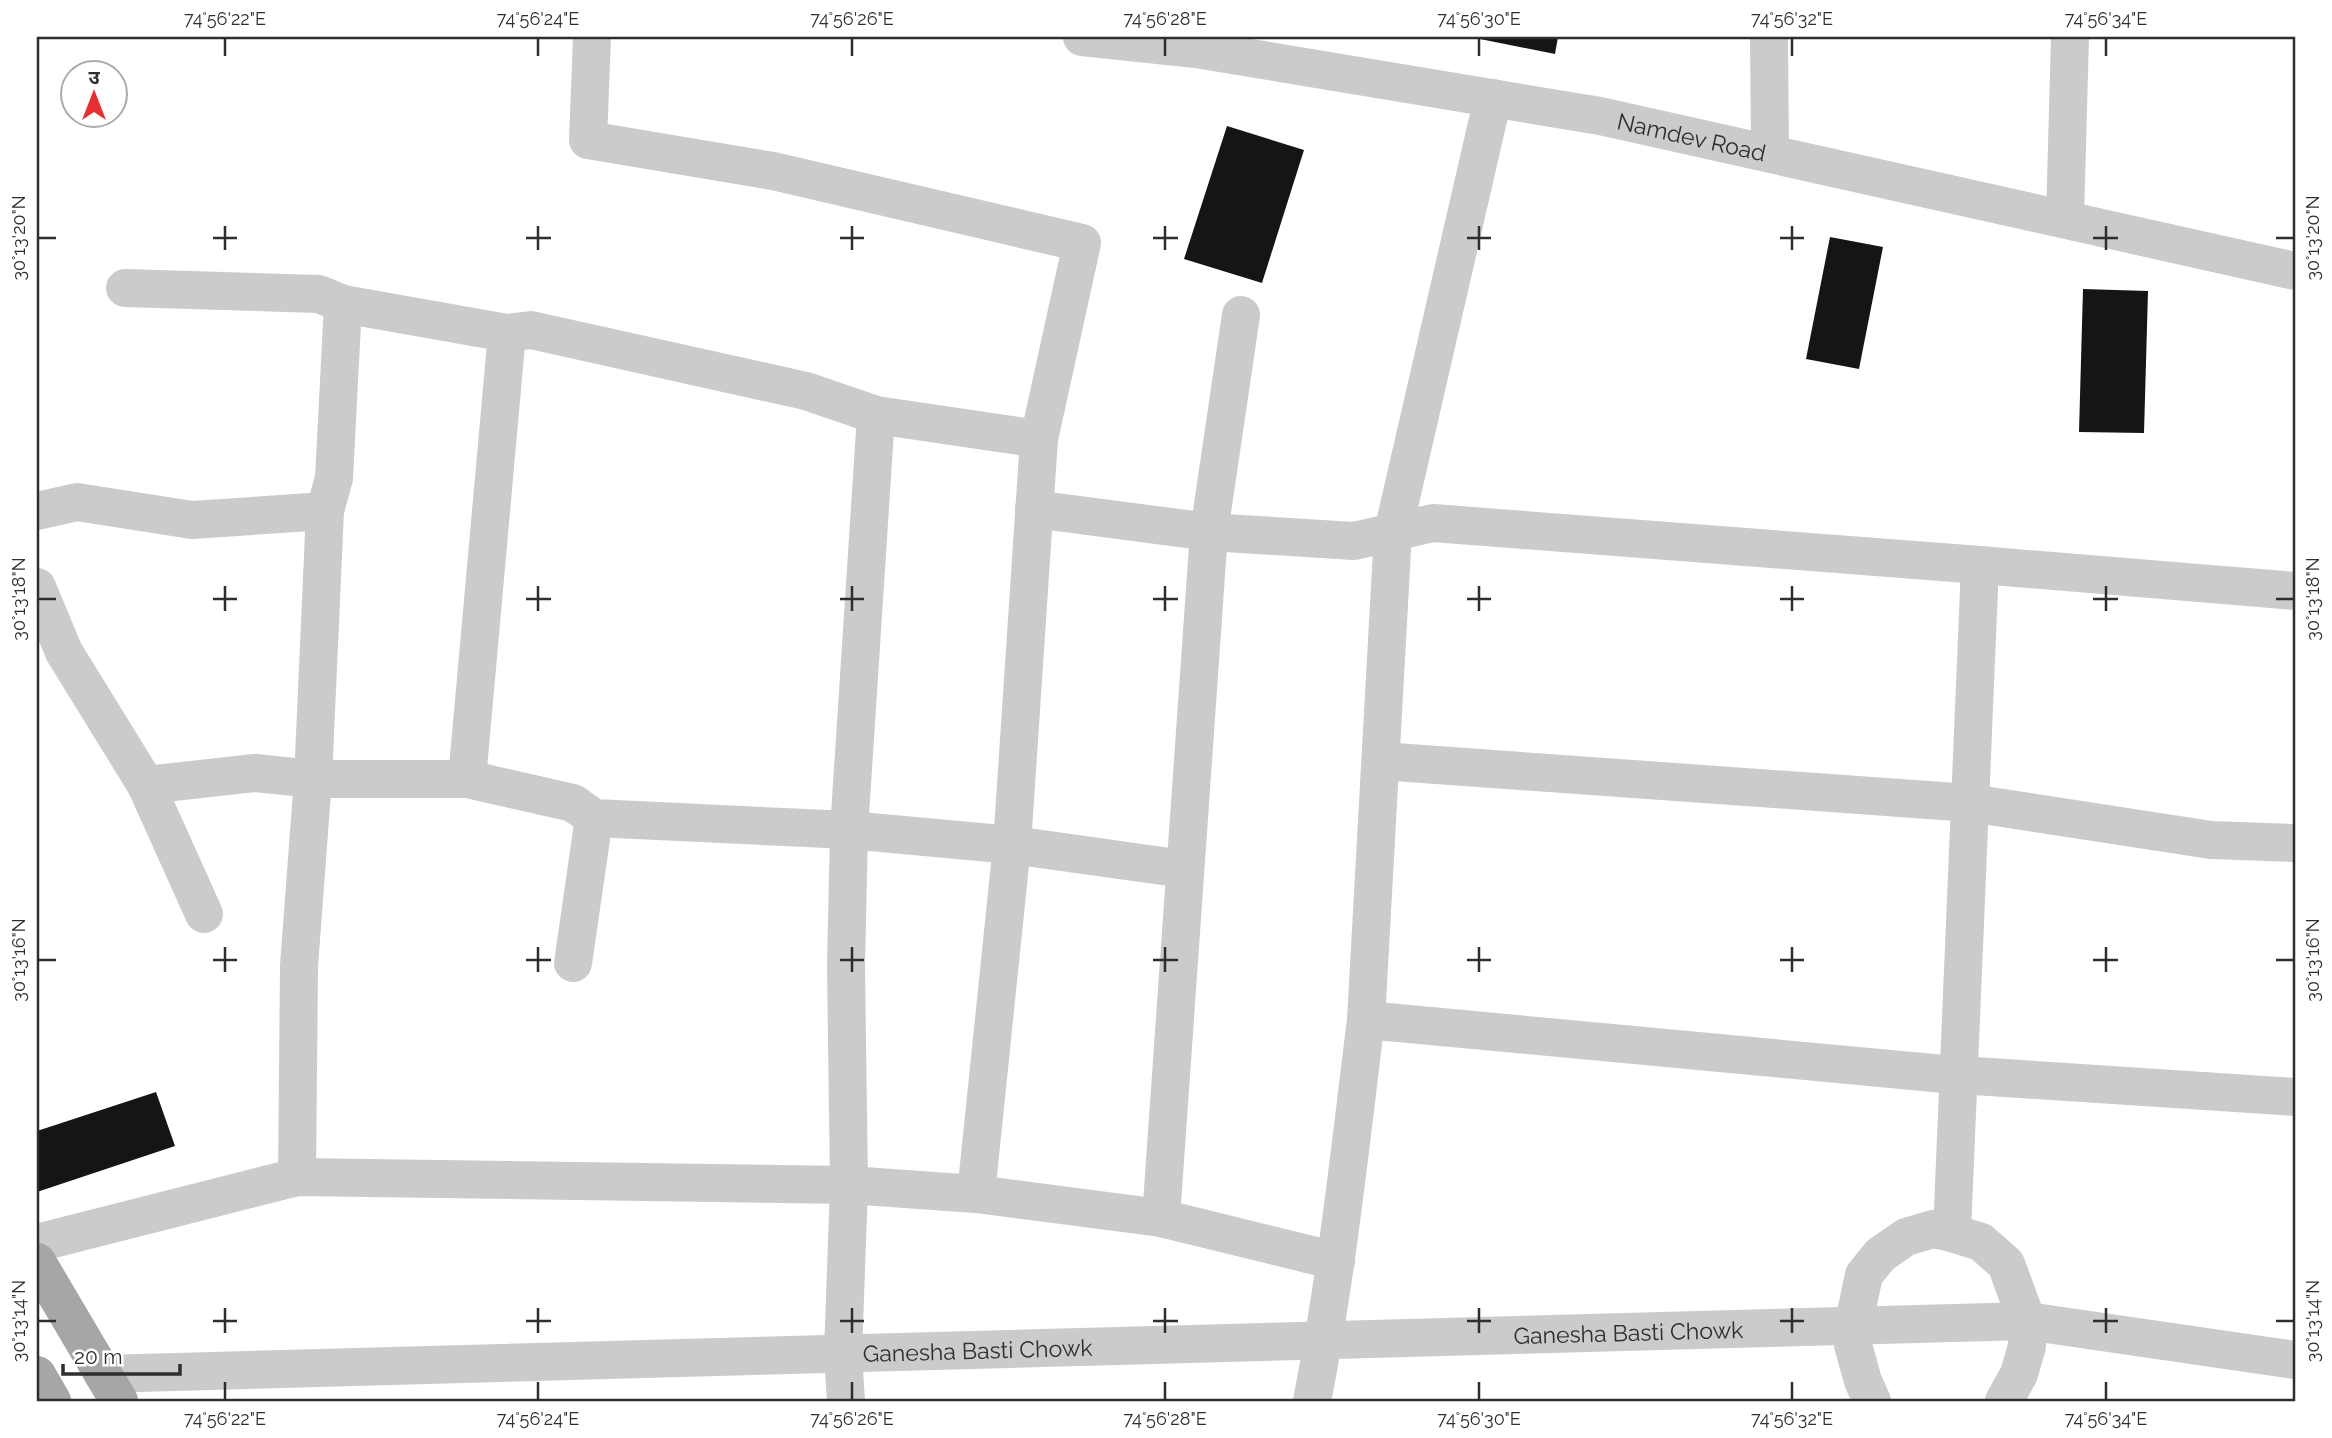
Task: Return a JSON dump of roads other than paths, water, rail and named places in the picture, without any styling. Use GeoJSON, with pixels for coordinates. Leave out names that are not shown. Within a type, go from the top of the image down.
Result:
{"type":"FeatureCollection","features":[{"type":"Feature","properties":{"kind":"main road"},"geometry":{"type":"LineString","coordinates":[[37,1262],[111,1387]]}},
{"type":"Feature","properties":{"kind":"main road"},"geometry":{"type":"LineString","coordinates":[[37,1375],[52,1401]]}},
{"type":"Feature","properties":{"kind":"street"},"geometry":{"type":"LineString","coordinates":[[592,37],[588,141],[773,171],[1082,243],[1040,439],[1012,845],[976,1194]]}},
{"type":"Feature","properties":{"kind":"street","name":"Namdev Road"},"geometry":{"type":"LineString","coordinates":[[1082,37],[1196,49],[1600,116],[2295,271]]}},
{"type":"Feature","properties":{"kind":"street"},"geometry":{"type":"LineString","coordinates":[[1769,37],[1770,153]]}},
{"type":"Feature","properties":{"kind":"street"},"geometry":{"type":"LineString","coordinates":[[2065,218],[2070,37]]}},
{"type":"Feature","properties":{"kind":"street"},"geometry":{"type":"LineString","coordinates":[[1312,1401],[1336,1261],[1366,1020],[1393,532],[1493,98]]}},
{"type":"Feature","properties":{"kind":"street"},"geometry":{"type":"LineString","coordinates":[[125,288],[319,295],[343,304],[507,333],[531,330],[806,391],[876,415],[1040,439]]}},
{"type":"Feature","properties":{"kind":"street"},"geometry":{"type":"LineString","coordinates":[[298,1177],[299,966],[313,779],[325,511],[334,478],[343,304]]}},
{"type":"Feature","properties":{"kind":"street"},"geometry":{"type":"LineString","coordinates":[[1161,1218],[1209,532],[1241,315]]}},
{"type":"Feature","properties":{"kind":"street"},"geometry":{"type":"LineString","coordinates":[[467,779],[507,333]]}},
{"type":"Feature","properties":{"kind":"street"},"geometry":{"type":"LineString","coordinates":[[846,1401],[843,1354],[849,1185],[846,966],[849,830],[876,415]]}},
{"type":"Feature","properties":{"kind":"street"},"geometry":{"type":"LineString","coordinates":[[37,511],[77,502],[192,520],[325,511]]}},
{"type":"Feature","properties":{"kind":"street"},"geometry":{"type":"LineString","coordinates":[[1034,509],[1209,532],[1354,541],[1433,523],[2295,591]]}},
{"type":"Feature","properties":{"kind":"street"},"geometry":{"type":"LineString","coordinates":[[1952,1233],[1980,565]]}},
{"type":"Feature","properties":{"kind":"street"},"geometry":{"type":"LineString","coordinates":[[37,587],[64,652],[146,785],[204,914]]}},
{"type":"Feature","properties":{"kind":"street"},"geometry":{"type":"LineString","coordinates":[[1381,761],[1970,803],[2211,839],[2295,844]]}},
{"type":"Feature","properties":{"kind":"street"},"geometry":{"type":"LineString","coordinates":[[146,785],[255,773],[313,779],[467,779],[573,803],[594,818],[849,830],[1012,845],[1184,869]]}},
{"type":"Feature","properties":{"kind":"street"},"geometry":{"type":"LineString","coordinates":[[573,963],[594,818]]}},
{"type":"Feature","properties":{"kind":"street"},"geometry":{"type":"LineString","coordinates":[[1366,1020],[1959,1074],[2295,1097]]}},
{"type":"Feature","properties":{"kind":"street"},"geometry":{"type":"LineString","coordinates":[[37,1243],[298,1177],[849,1185],[976,1194],[1161,1218],[1336,1261]]}},
{"type":"Feature","properties":{"kind":"street"},"geometry":{"type":"LineString","coordinates":[[1872,1401],[1853,1345],[1853,1327],[1864,1275],[1880,1255],[1906,1237],[1933,1229],[1980,1242],[2006,1264],[2027,1321],[2027,1346],[2020,1374],[2004,1401]]}},
{"type":"Feature","properties":{"kind":"street","name":"Ganesha Basti Chowk"},"geometry":{"type":"LineString","coordinates":[[111,1387],[843,1354],[2027,1321],[2295,1360]]}}]}
